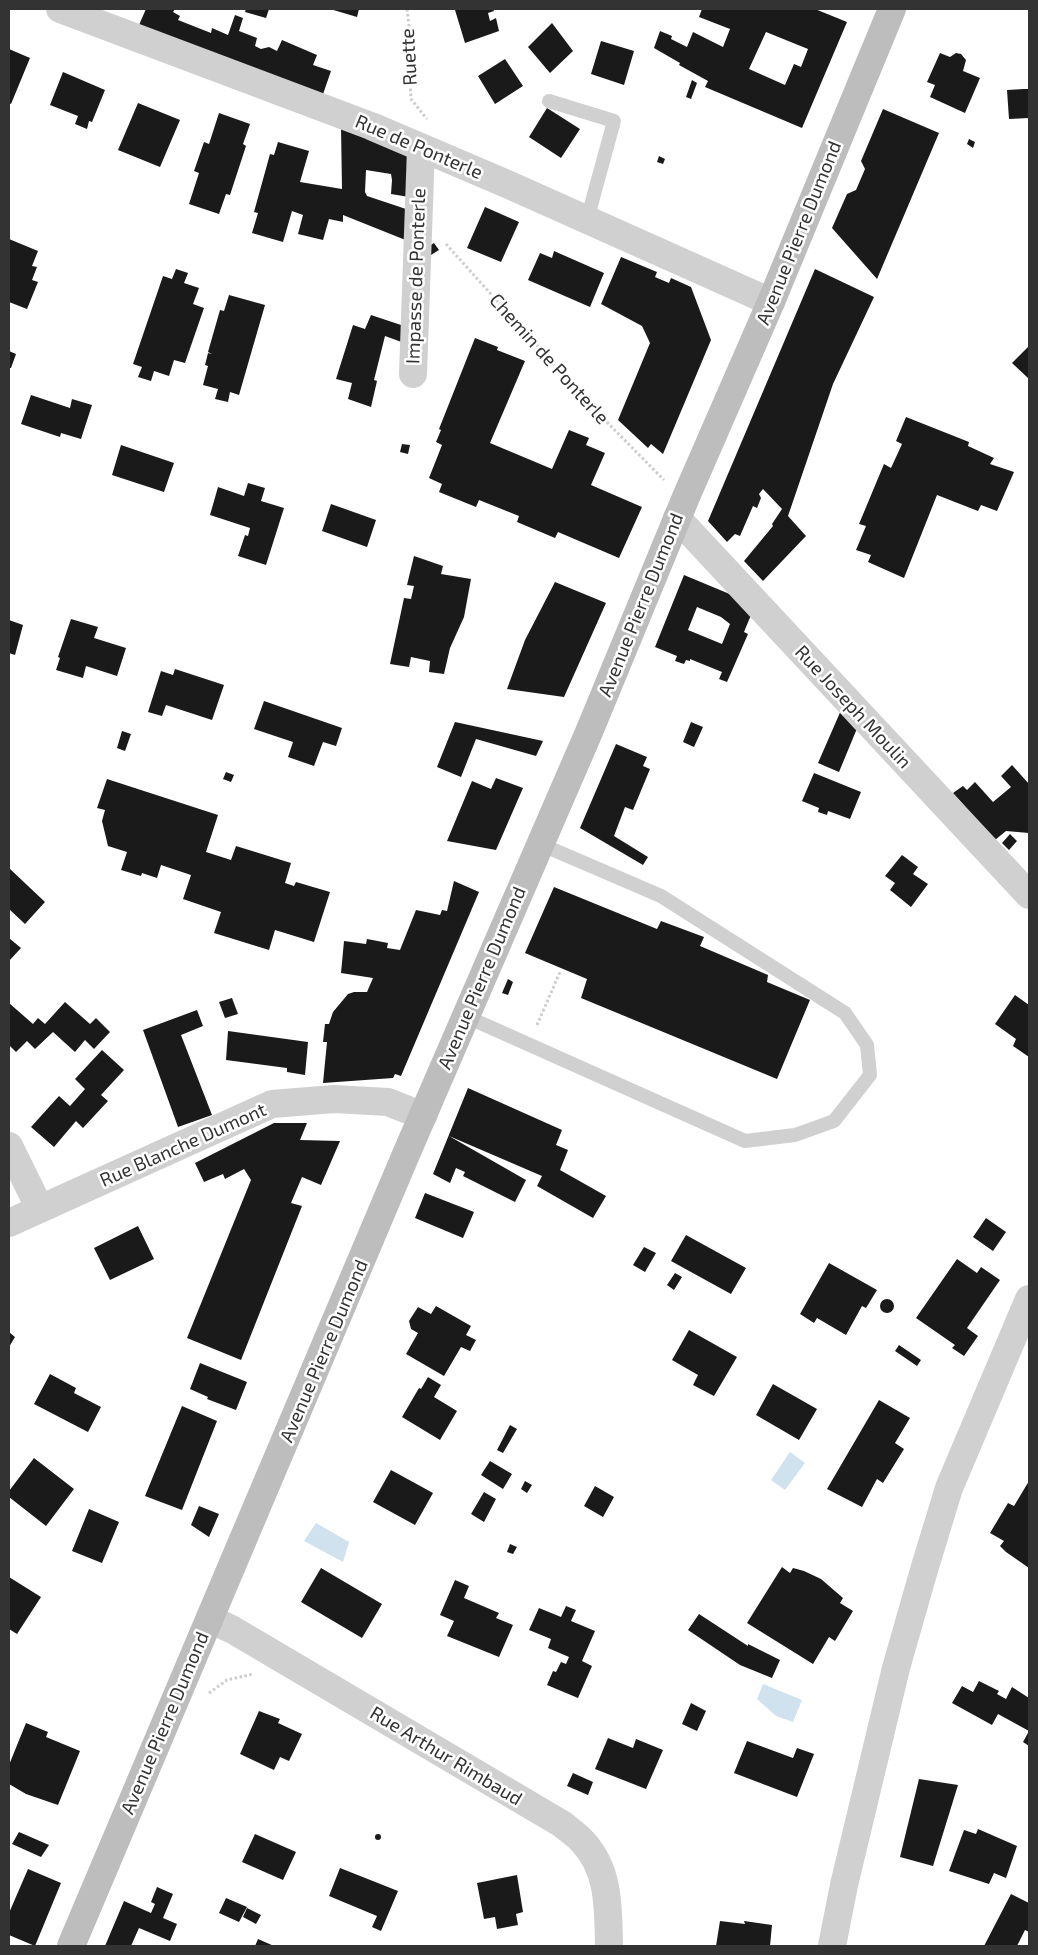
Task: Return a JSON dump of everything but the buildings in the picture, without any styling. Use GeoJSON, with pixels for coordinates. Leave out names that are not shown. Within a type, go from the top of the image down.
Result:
{"type":"FeatureCollection","features":[{"type":"Feature","properties":{"kind":"main road","name":"Avenue Pierre Dumond"},"geometry":{"type":"LineString","coordinates":[[71,1946],[423,1116],[591,727],[682,508],[771,302],[892,9]]}},
{"type":"Feature","properties":{"kind":"street","name":"Rue de Ponterle"},"geometry":{"type":"LineString","coordinates":[[60,9],[371,126],[771,302]]}},
{"type":"Feature","properties":{"kind":"street","name":"Impasse de Ponterle"},"geometry":{"type":"LineString","coordinates":[[413,374],[418,214],[431,152]]}},
{"type":"Feature","properties":{"kind":"street","name":"Rue Joseph Moulin"},"geometry":{"type":"LineString","coordinates":[[682,508],[1029,895]]}},
{"type":"Feature","properties":{"kind":"street","name":"Rue Blanche Dumont"},"geometry":{"type":"LineString","coordinates":[[9,1223],[272,1104],[334,1099],[388,1102],[423,1116]]}},
{"type":"Feature","properties":{"kind":"street"},"geometry":{"type":"LineString","coordinates":[[9,1146],[40,1210]]}},
{"type":"Feature","properties":{"kind":"street"},"geometry":{"type":"LineString","coordinates":[[832,1946],[848,1866],[896,1668],[948,1488],[1029,1299]]}},
{"type":"Feature","properties":{"kind":"street","name":"Rue Arthur Rimbaud"},"geometry":{"type":"LineString","coordinates":[[210,1618],[562,1824],[583,1842],[599,1862],[608,1894],[610,1946]]}},
{"type":"Feature","properties":{"kind":"lane"},"geometry":{"type":"LineString","coordinates":[[549,101],[614,121],[587,220]]}},
{"type":"Feature","properties":{"kind":"lane"},"geometry":{"type":"LineString","coordinates":[[466,1016],[745,1141],[795,1135],[834,1121],[870,1075],[867,1044],[845,1012],[660,896],[540,844]]}},
{"type":"Feature","properties":{"kind":"path","name":"Ruette"},"geometry":{"type":"LineString","coordinates":[[407,9],[412,49],[410,79],[412,100],[433,127],[431,152]]}},
{"type":"Feature","properties":{"kind":"path","name":"Chemin de Ponterle"},"geometry":{"type":"LineString","coordinates":[[418,214],[596,411],[664,481],[682,508]]}},
{"type":"Feature","properties":{"kind":"path"},"geometry":{"type":"LineString","coordinates":[[534,1033],[560,972]]}},
{"type":"Feature","properties":{"kind":"path"},"geometry":{"type":"LineString","coordinates":[[205,1696],[227,1680],[247,1674],[255,1674]]}},
{"type":"Feature","properties":{"kind":"water"},"geometry":{"type":"Polygon","coordinates":[[[790,1452],[805,1463],[785,1490],[771,1480],[790,1452]]]}},
{"type":"Feature","properties":{"kind":"water"},"geometry":{"type":"Polygon","coordinates":[[[316,1523],[349,1542],[343,1562],[304,1541],[316,1523]]]}},
{"type":"Feature","properties":{"kind":"water"},"geometry":{"type":"Polygon","coordinates":[[[763,1684],[802,1700],[793,1722],[776,1716],[757,1699],[763,1684]]]}}]}
